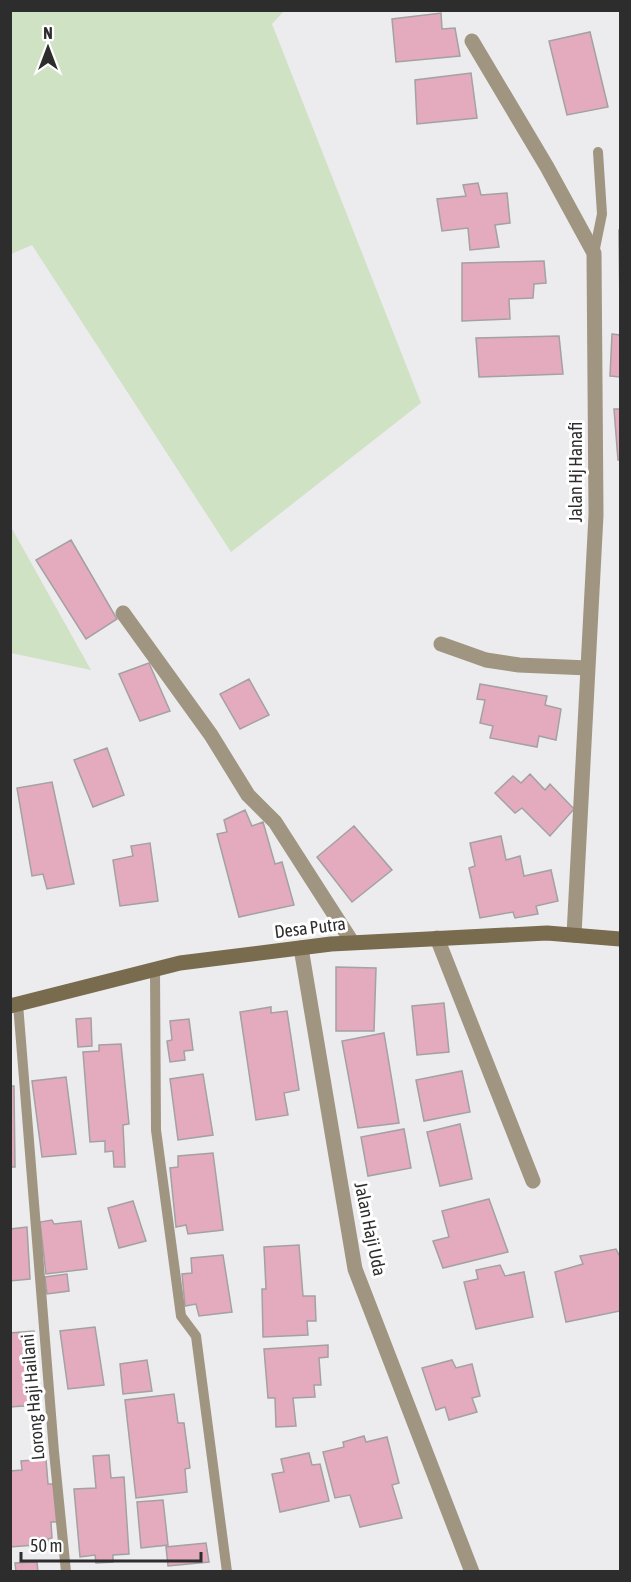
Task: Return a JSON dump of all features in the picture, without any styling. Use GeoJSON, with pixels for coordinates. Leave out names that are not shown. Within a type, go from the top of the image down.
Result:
{"type":"FeatureCollection","features":[{"type":"Feature","properties":{"kind":"street","name":"Jalan Hj Hanafi"},"geometry":{"type":"LineString","coordinates":[[472,41],[547,167],[594,253],[596,515],[574,935]]}},
{"type":"Feature","properties":{"kind":"street"},"geometry":{"type":"LineString","coordinates":[[123,613],[211,735],[248,795],[275,822],[352,942]]}},
{"type":"Feature","properties":{"kind":"street"},"geometry":{"type":"LineString","coordinates":[[441,644],[497,662],[588,668]]}},
{"type":"Feature","properties":{"kind":"street","name":"Desa Putra"},"geometry":{"type":"LineString","coordinates":[[14,1005],[180,963],[352,942],[547,933],[621,939]]}},
{"type":"Feature","properties":{"kind":"street"},"geometry":{"type":"LineString","coordinates":[[437,938],[533,1181]]}},
{"type":"Feature","properties":{"kind":"street","name":"Jalan Haji Uda"},"geometry":{"type":"LineString","coordinates":[[301,948],[355,1269],[472,1572]]}},
{"type":"Feature","properties":{"kind":"lane"},"geometry":{"type":"LineString","coordinates":[[594,253],[602,213],[598,152]]}},
{"type":"Feature","properties":{"kind":"lane"},"geometry":{"type":"LineString","coordinates":[[155,969],[156,1130],[182,1316],[196,1336],[227,1572]]}},
{"type":"Feature","properties":{"kind":"lane","name":"Lorong Haji Hailani"},"geometry":{"type":"LineString","coordinates":[[14,1005],[66,1572]]}},
{"type":"Feature","properties":{"kind":"green space"},"geometry":{"type":"Polygon","coordinates":[[[11,10],[284,11],[272,24],[421,403],[231,552],[32,245],[11,254],[11,10]]]}},
{"type":"Feature","properties":{"kind":"green space"},"geometry":{"type":"Polygon","coordinates":[[[11,527],[91,670],[11,653],[11,527]]]}},
{"type":"Feature","properties":{"kind":"building"},"geometry":{"type":"Polygon","coordinates":[[[441,13],[442,29],[455,28],[460,56],[396,62],[392,19],[441,13]]]}},
{"type":"Feature","properties":{"kind":"building"},"geometry":{"type":"Polygon","coordinates":[[[590,32],[608,107],[567,115],[549,41],[590,32]]]}},
{"type":"Feature","properties":{"kind":"building"},"geometry":{"type":"Polygon","coordinates":[[[471,73],[477,118],[417,124],[415,80],[471,73]]]}},
{"type":"Feature","properties":{"kind":"building"},"geometry":{"type":"Polygon","coordinates":[[[478,183],[481,195],[507,193],[510,223],[495,225],[499,247],[470,250],[468,228],[442,231],[437,199],[466,196],[463,185],[478,183]]]}},
{"type":"Feature","properties":{"kind":"building"},"geometry":{"type":"Polygon","coordinates":[[[619,230],[620,230],[620,310],[619,230]]]}},
{"type":"Feature","properties":{"kind":"building"},"geometry":{"type":"Polygon","coordinates":[[[544,261],[546,283],[534,284],[533,298],[509,299],[510,319],[462,321],[462,263],[544,261]]]}},
{"type":"Feature","properties":{"kind":"building"},"geometry":{"type":"Polygon","coordinates":[[[612,334],[620,335],[620,377],[610,376],[612,334]]]}},
{"type":"Feature","properties":{"kind":"building"},"geometry":{"type":"Polygon","coordinates":[[[559,336],[563,374],[479,377],[476,338],[559,336]]]}},
{"type":"Feature","properties":{"kind":"building"},"geometry":{"type":"Polygon","coordinates":[[[614,409],[620,409],[620,460],[618,460],[614,409]]]}},
{"type":"Feature","properties":{"kind":"building"},"geometry":{"type":"Polygon","coordinates":[[[71,540],[117,619],[86,639],[36,560],[71,540]]]}},
{"type":"Feature","properties":{"kind":"building"},"geometry":{"type":"Polygon","coordinates":[[[149,663],[170,711],[140,721],[119,674],[149,663]]]}},
{"type":"Feature","properties":{"kind":"building"},"geometry":{"type":"Polygon","coordinates":[[[249,679],[269,715],[240,729],[220,694],[249,679]]]}},
{"type":"Feature","properties":{"kind":"building"},"geometry":{"type":"Polygon","coordinates":[[[480,684],[547,696],[545,705],[561,709],[556,740],[539,736],[537,747],[490,738],[493,726],[480,723],[485,700],[477,699],[480,684]]]}},
{"type":"Feature","properties":{"kind":"building"},"geometry":{"type":"Polygon","coordinates":[[[107,748],[124,795],[93,807],[74,760],[107,748]]]}},
{"type":"Feature","properties":{"kind":"building"},"geometry":{"type":"Polygon","coordinates":[[[530,774],[545,790],[550,784],[574,809],[550,836],[522,808],[515,813],[495,793],[513,776],[521,783],[530,774]]]}},
{"type":"Feature","properties":{"kind":"building"},"geometry":{"type":"Polygon","coordinates":[[[52,782],[74,884],[47,889],[43,874],[32,876],[17,788],[52,782]]]}},
{"type":"Feature","properties":{"kind":"building"},"geometry":{"type":"Polygon","coordinates":[[[245,810],[252,826],[263,822],[275,864],[282,862],[294,905],[239,917],[217,834],[227,832],[224,820],[245,810]]]}},
{"type":"Feature","properties":{"kind":"building"},"geometry":{"type":"Polygon","coordinates":[[[354,826],[392,870],[352,902],[317,857],[354,826]]]}},
{"type":"Feature","properties":{"kind":"building"},"geometry":{"type":"Polygon","coordinates":[[[501,836],[506,860],[520,856],[524,876],[551,870],[558,901],[536,906],[538,914],[515,918],[513,912],[480,918],[469,868],[475,866],[470,843],[501,836]]]}},
{"type":"Feature","properties":{"kind":"building"},"geometry":{"type":"Polygon","coordinates":[[[150,843],[158,901],[120,906],[113,860],[133,856],[131,846],[150,843]]]}},
{"type":"Feature","properties":{"kind":"building"},"geometry":{"type":"Polygon","coordinates":[[[336,967],[376,968],[374,1031],[336,1031],[336,967]]]}},
{"type":"Feature","properties":{"kind":"building"},"geometry":{"type":"Polygon","coordinates":[[[444,1003],[449,1052],[417,1055],[412,1006],[444,1003]]]}},
{"type":"Feature","properties":{"kind":"building"},"geometry":{"type":"Polygon","coordinates":[[[271,1007],[271,1013],[287,1011],[299,1090],[284,1093],[288,1115],[256,1120],[240,1012],[271,1007]]]}},
{"type":"Feature","properties":{"kind":"building"},"geometry":{"type":"Polygon","coordinates":[[[91,1018],[92,1046],[78,1047],[76,1019],[91,1018]]]}},
{"type":"Feature","properties":{"kind":"building"},"geometry":{"type":"Polygon","coordinates":[[[189,1019],[193,1050],[184,1051],[185,1060],[170,1062],[167,1041],[172,1040],[170,1021],[189,1019]]]}},
{"type":"Feature","properties":{"kind":"building"},"geometry":{"type":"Polygon","coordinates":[[[384,1033],[399,1123],[358,1128],[342,1041],[384,1033]]]}},
{"type":"Feature","properties":{"kind":"building"},"geometry":{"type":"Polygon","coordinates":[[[121,1044],[129,1124],[123,1125],[125,1167],[114,1167],[113,1151],[105,1152],[105,1141],[90,1142],[83,1052],[99,1051],[99,1045],[121,1044]]]}},
{"type":"Feature","properties":{"kind":"building"},"geometry":{"type":"Polygon","coordinates":[[[462,1071],[470,1112],[424,1121],[416,1080],[462,1071]]]}},
{"type":"Feature","properties":{"kind":"building"},"geometry":{"type":"Polygon","coordinates":[[[203,1074],[213,1135],[178,1140],[170,1079],[203,1074]]]}},
{"type":"Feature","properties":{"kind":"building"},"geometry":{"type":"Polygon","coordinates":[[[66,1077],[76,1154],[42,1157],[32,1081],[66,1077]]]}},
{"type":"Feature","properties":{"kind":"building"},"geometry":{"type":"Polygon","coordinates":[[[10,1086],[14,1086],[15,1167],[10,1167],[10,1086]]]}},
{"type":"Feature","properties":{"kind":"building"},"geometry":{"type":"Polygon","coordinates":[[[460,1124],[472,1179],[440,1186],[427,1132],[460,1124]]]}},
{"type":"Feature","properties":{"kind":"building"},"geometry":{"type":"Polygon","coordinates":[[[404,1129],[411,1168],[368,1176],[361,1137],[404,1129]]]}},
{"type":"Feature","properties":{"kind":"building"},"geometry":{"type":"Polygon","coordinates":[[[213,1153],[223,1230],[188,1234],[186,1225],[176,1227],[170,1168],[178,1167],[178,1156],[213,1153]]]}},
{"type":"Feature","properties":{"kind":"building"},"geometry":{"type":"Polygon","coordinates":[[[489,1199],[508,1252],[443,1268],[433,1241],[449,1237],[442,1211],[489,1199]]]}},
{"type":"Feature","properties":{"kind":"building"},"geometry":{"type":"Polygon","coordinates":[[[133,1201],[146,1241],[119,1248],[108,1208],[133,1201]]]}},
{"type":"Feature","properties":{"kind":"building"},"geometry":{"type":"Polygon","coordinates":[[[52,1220],[54,1224],[81,1221],[87,1269],[46,1274],[40,1222],[52,1220]]]}},
{"type":"Feature","properties":{"kind":"building"},"geometry":{"type":"Polygon","coordinates":[[[27,1227],[30,1279],[10,1281],[10,1229],[27,1227]]]}},
{"type":"Feature","properties":{"kind":"building"},"geometry":{"type":"Polygon","coordinates":[[[299,1245],[303,1296],[315,1296],[316,1321],[307,1321],[308,1335],[263,1337],[262,1289],[266,1289],[264,1247],[299,1245]]]}},
{"type":"Feature","properties":{"kind":"building"},"geometry":{"type":"Polygon","coordinates":[[[616,1249],[620,1257],[620,1311],[566,1322],[555,1272],[583,1264],[580,1256],[616,1249]]]}},
{"type":"Feature","properties":{"kind":"building"},"geometry":{"type":"Polygon","coordinates":[[[223,1255],[232,1312],[199,1316],[196,1304],[185,1306],[182,1274],[192,1273],[191,1258],[223,1255]]]}},
{"type":"Feature","properties":{"kind":"building"},"geometry":{"type":"Polygon","coordinates":[[[500,1265],[505,1276],[524,1272],[533,1317],[476,1329],[464,1282],[478,1279],[476,1270],[500,1265]]]}},
{"type":"Feature","properties":{"kind":"building"},"geometry":{"type":"Polygon","coordinates":[[[67,1274],[69,1291],[47,1294],[45,1277],[67,1274]]]}},
{"type":"Feature","properties":{"kind":"building"},"geometry":{"type":"Polygon","coordinates":[[[95,1327],[104,1385],[68,1389],[60,1331],[95,1327]]]}},
{"type":"Feature","properties":{"kind":"building"},"geometry":{"type":"Polygon","coordinates":[[[34,1331],[38,1405],[10,1407],[10,1333],[34,1331]]]}},
{"type":"Feature","properties":{"kind":"building"},"geometry":{"type":"Polygon","coordinates":[[[328,1345],[328,1357],[319,1358],[321,1385],[314,1385],[315,1397],[293,1398],[296,1426],[276,1427],[275,1398],[268,1398],[264,1349],[328,1345]]]}},
{"type":"Feature","properties":{"kind":"building"},"geometry":{"type":"Polygon","coordinates":[[[147,1360],[152,1391],[123,1394],[120,1364],[147,1360]]]}},
{"type":"Feature","properties":{"kind":"building"},"geometry":{"type":"Polygon","coordinates":[[[452,1360],[456,1368],[472,1364],[480,1396],[472,1398],[477,1412],[449,1420],[445,1407],[436,1410],[422,1368],[452,1360]]]}},
{"type":"Feature","properties":{"kind":"building"},"geometry":{"type":"Polygon","coordinates":[[[174,1394],[178,1423],[184,1423],[190,1468],[185,1469],[187,1492],[136,1498],[125,1400],[174,1394]]]}},
{"type":"Feature","properties":{"kind":"building"},"geometry":{"type":"Polygon","coordinates":[[[364,1436],[366,1442],[387,1437],[399,1483],[392,1485],[402,1518],[360,1527],[350,1495],[335,1498],[323,1452],[344,1447],[343,1442],[364,1436]]]}},
{"type":"Feature","properties":{"kind":"building"},"geometry":{"type":"Polygon","coordinates":[[[309,1453],[312,1465],[320,1464],[329,1501],[280,1512],[272,1474],[284,1472],[281,1459],[309,1453]]]}},
{"type":"Feature","properties":{"kind":"building"},"geometry":{"type":"Polygon","coordinates":[[[109,1455],[111,1478],[124,1477],[129,1554],[113,1555],[113,1562],[96,1563],[95,1555],[80,1557],[74,1489],[96,1488],[93,1456],[109,1455]]]}},
{"type":"Feature","properties":{"kind":"building"},"geometry":{"type":"Polygon","coordinates":[[[46,1459],[48,1484],[54,1484],[57,1522],[51,1522],[52,1538],[48,1539],[48,1544],[10,1547],[10,1471],[22,1470],[21,1461],[46,1459]]]}},
{"type":"Feature","properties":{"kind":"building"},"geometry":{"type":"Polygon","coordinates":[[[163,1500],[168,1545],[141,1548],[137,1502],[163,1500]]]}},
{"type":"Feature","properties":{"kind":"building"},"geometry":{"type":"Polygon","coordinates":[[[206,1543],[209,1562],[168,1566],[166,1547],[206,1543]]]}},
{"type":"Feature","properties":{"kind":"building"},"geometry":{"type":"Polygon","coordinates":[[[37,1562],[38,1572],[16,1572],[15,1563],[37,1562]]]}}]}
